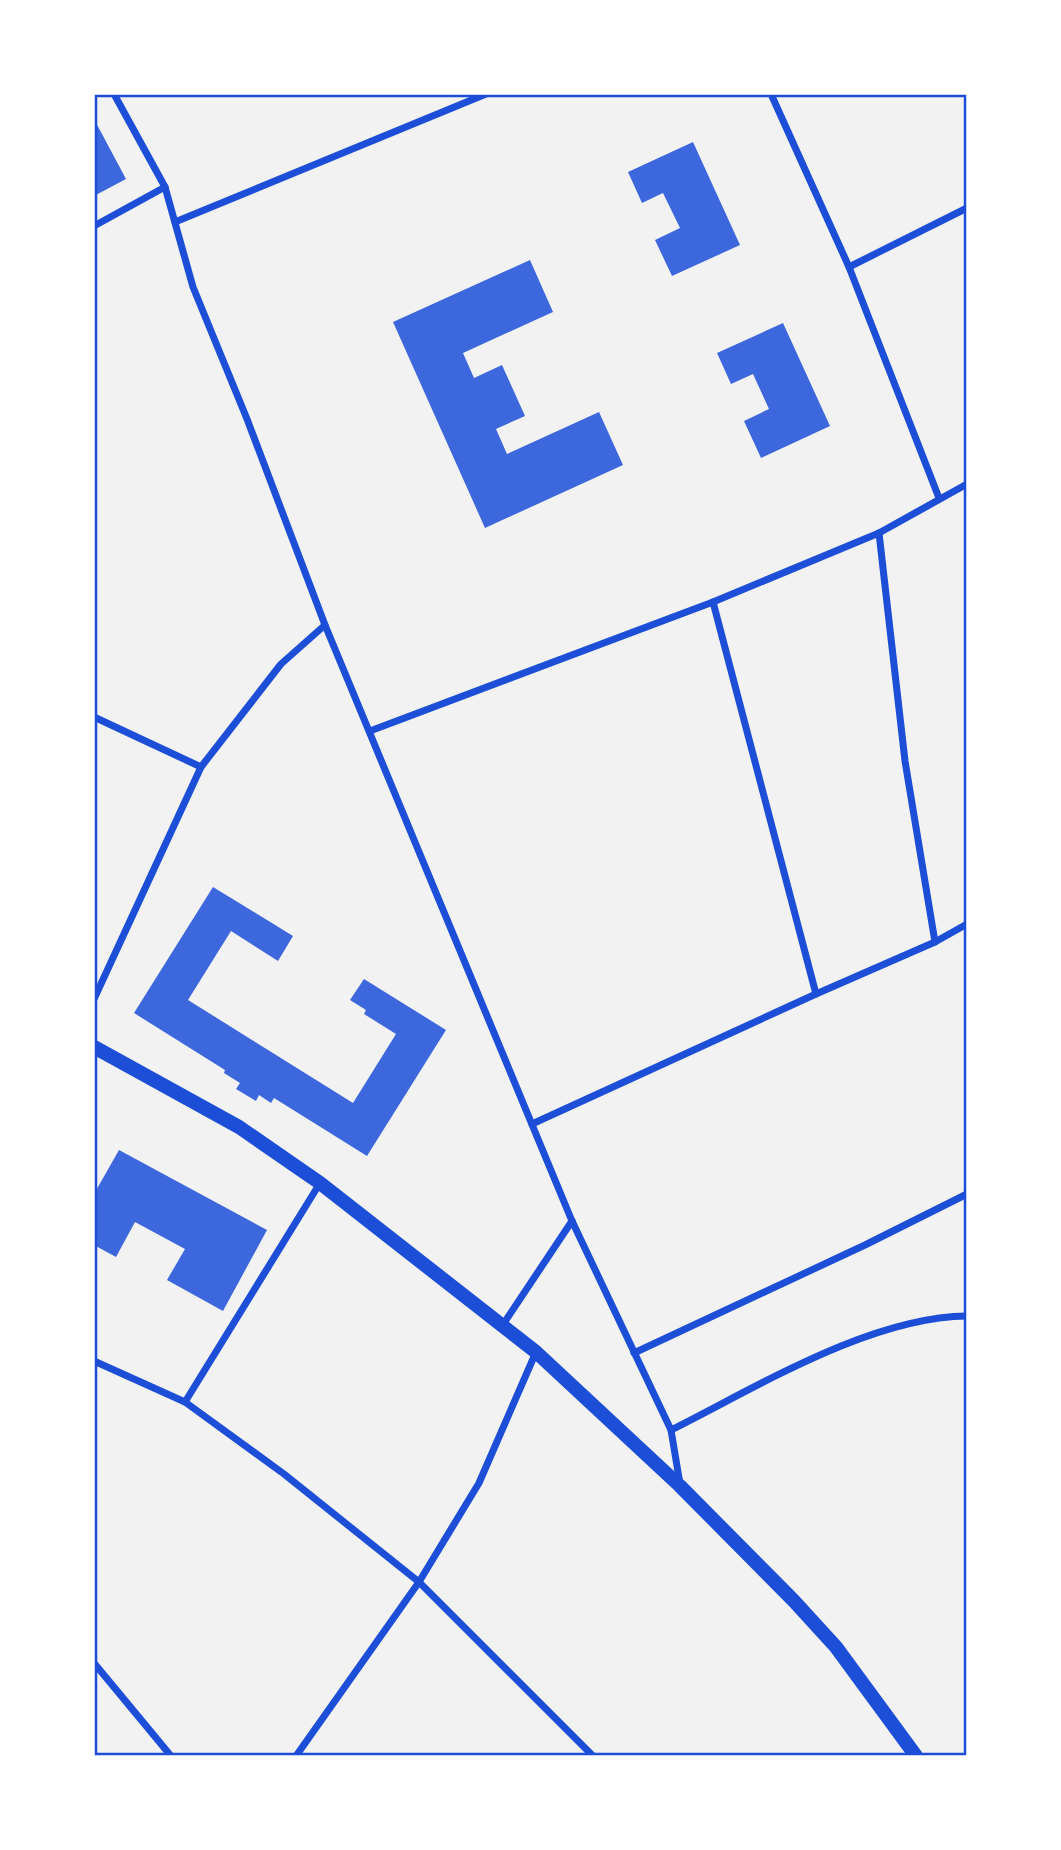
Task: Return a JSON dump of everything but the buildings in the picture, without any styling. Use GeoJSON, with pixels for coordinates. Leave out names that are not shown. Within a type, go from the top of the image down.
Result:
{"type":"FeatureCollection","features":[{"type":"Feature","properties":{"kind":"main road"},"geometry":{"type":"LineString","coordinates":[[94,1047],[239,1128],[320,1183],[536,1352],[680,1486],[777,1583],[836,1647],[916,1755]]}},
{"type":"Feature","properties":{"kind":"street"},"geometry":{"type":"LineString","coordinates":[[114,94],[165,187],[193,287],[247,419],[325,625],[572,1221],[671,1430],[680,1486]]}},
{"type":"Feature","properties":{"kind":"street"},"geometry":{"type":"LineString","coordinates":[[175,222],[486,94]]}},
{"type":"Feature","properties":{"kind":"street"},"geometry":{"type":"LineString","coordinates":[[771,94],[849,267],[939,498]]}},
{"type":"Feature","properties":{"kind":"street"},"geometry":{"type":"LineString","coordinates":[[94,226],[165,187]]}},
{"type":"Feature","properties":{"kind":"street"},"geometry":{"type":"LineString","coordinates":[[849,267],[967,208]]}},
{"type":"Feature","properties":{"kind":"street"},"geometry":{"type":"LineString","coordinates":[[370,732],[713,602],[879,533],[967,484]]}},
{"type":"Feature","properties":{"kind":"street"},"geometry":{"type":"LineString","coordinates":[[879,533],[905,761],[935,942]]}},
{"type":"Feature","properties":{"kind":"street"},"geometry":{"type":"LineString","coordinates":[[713,602],[816,994]]}},
{"type":"Feature","properties":{"kind":"street"},"geometry":{"type":"LineString","coordinates":[[94,999],[201,767],[281,664],[325,625]]}},
{"type":"Feature","properties":{"kind":"street"},"geometry":{"type":"LineString","coordinates":[[94,717],[201,767]]}},
{"type":"Feature","properties":{"kind":"street"},"geometry":{"type":"LineString","coordinates":[[532,1124],[935,942],[967,924]]}},
{"type":"Feature","properties":{"kind":"street"},"geometry":{"type":"LineString","coordinates":[[185,1402],[320,1183]]}},
{"type":"Feature","properties":{"kind":"street"},"geometry":{"type":"LineString","coordinates":[[634,1353],[967,1194]]}},
{"type":"Feature","properties":{"kind":"street"},"geometry":{"type":"LineString","coordinates":[[502,1327],[572,1221]]}},
{"type":"Feature","properties":{"kind":"street"},"geometry":{"type":"LineString","coordinates":[[671,1430],[818,1356],[882,1330],[939,1316],[967,1316]]}},
{"type":"Feature","properties":{"kind":"street"},"geometry":{"type":"LineString","coordinates":[[296,1755],[419,1582],[479,1483],[536,1352]]}},
{"type":"Feature","properties":{"kind":"street"},"geometry":{"type":"LineString","coordinates":[[94,1361],[185,1402],[284,1474],[419,1582],[593,1755]]}},
{"type":"Feature","properties":{"kind":"street"},"geometry":{"type":"LineString","coordinates":[[94,1663],[171,1755]]}}]}
